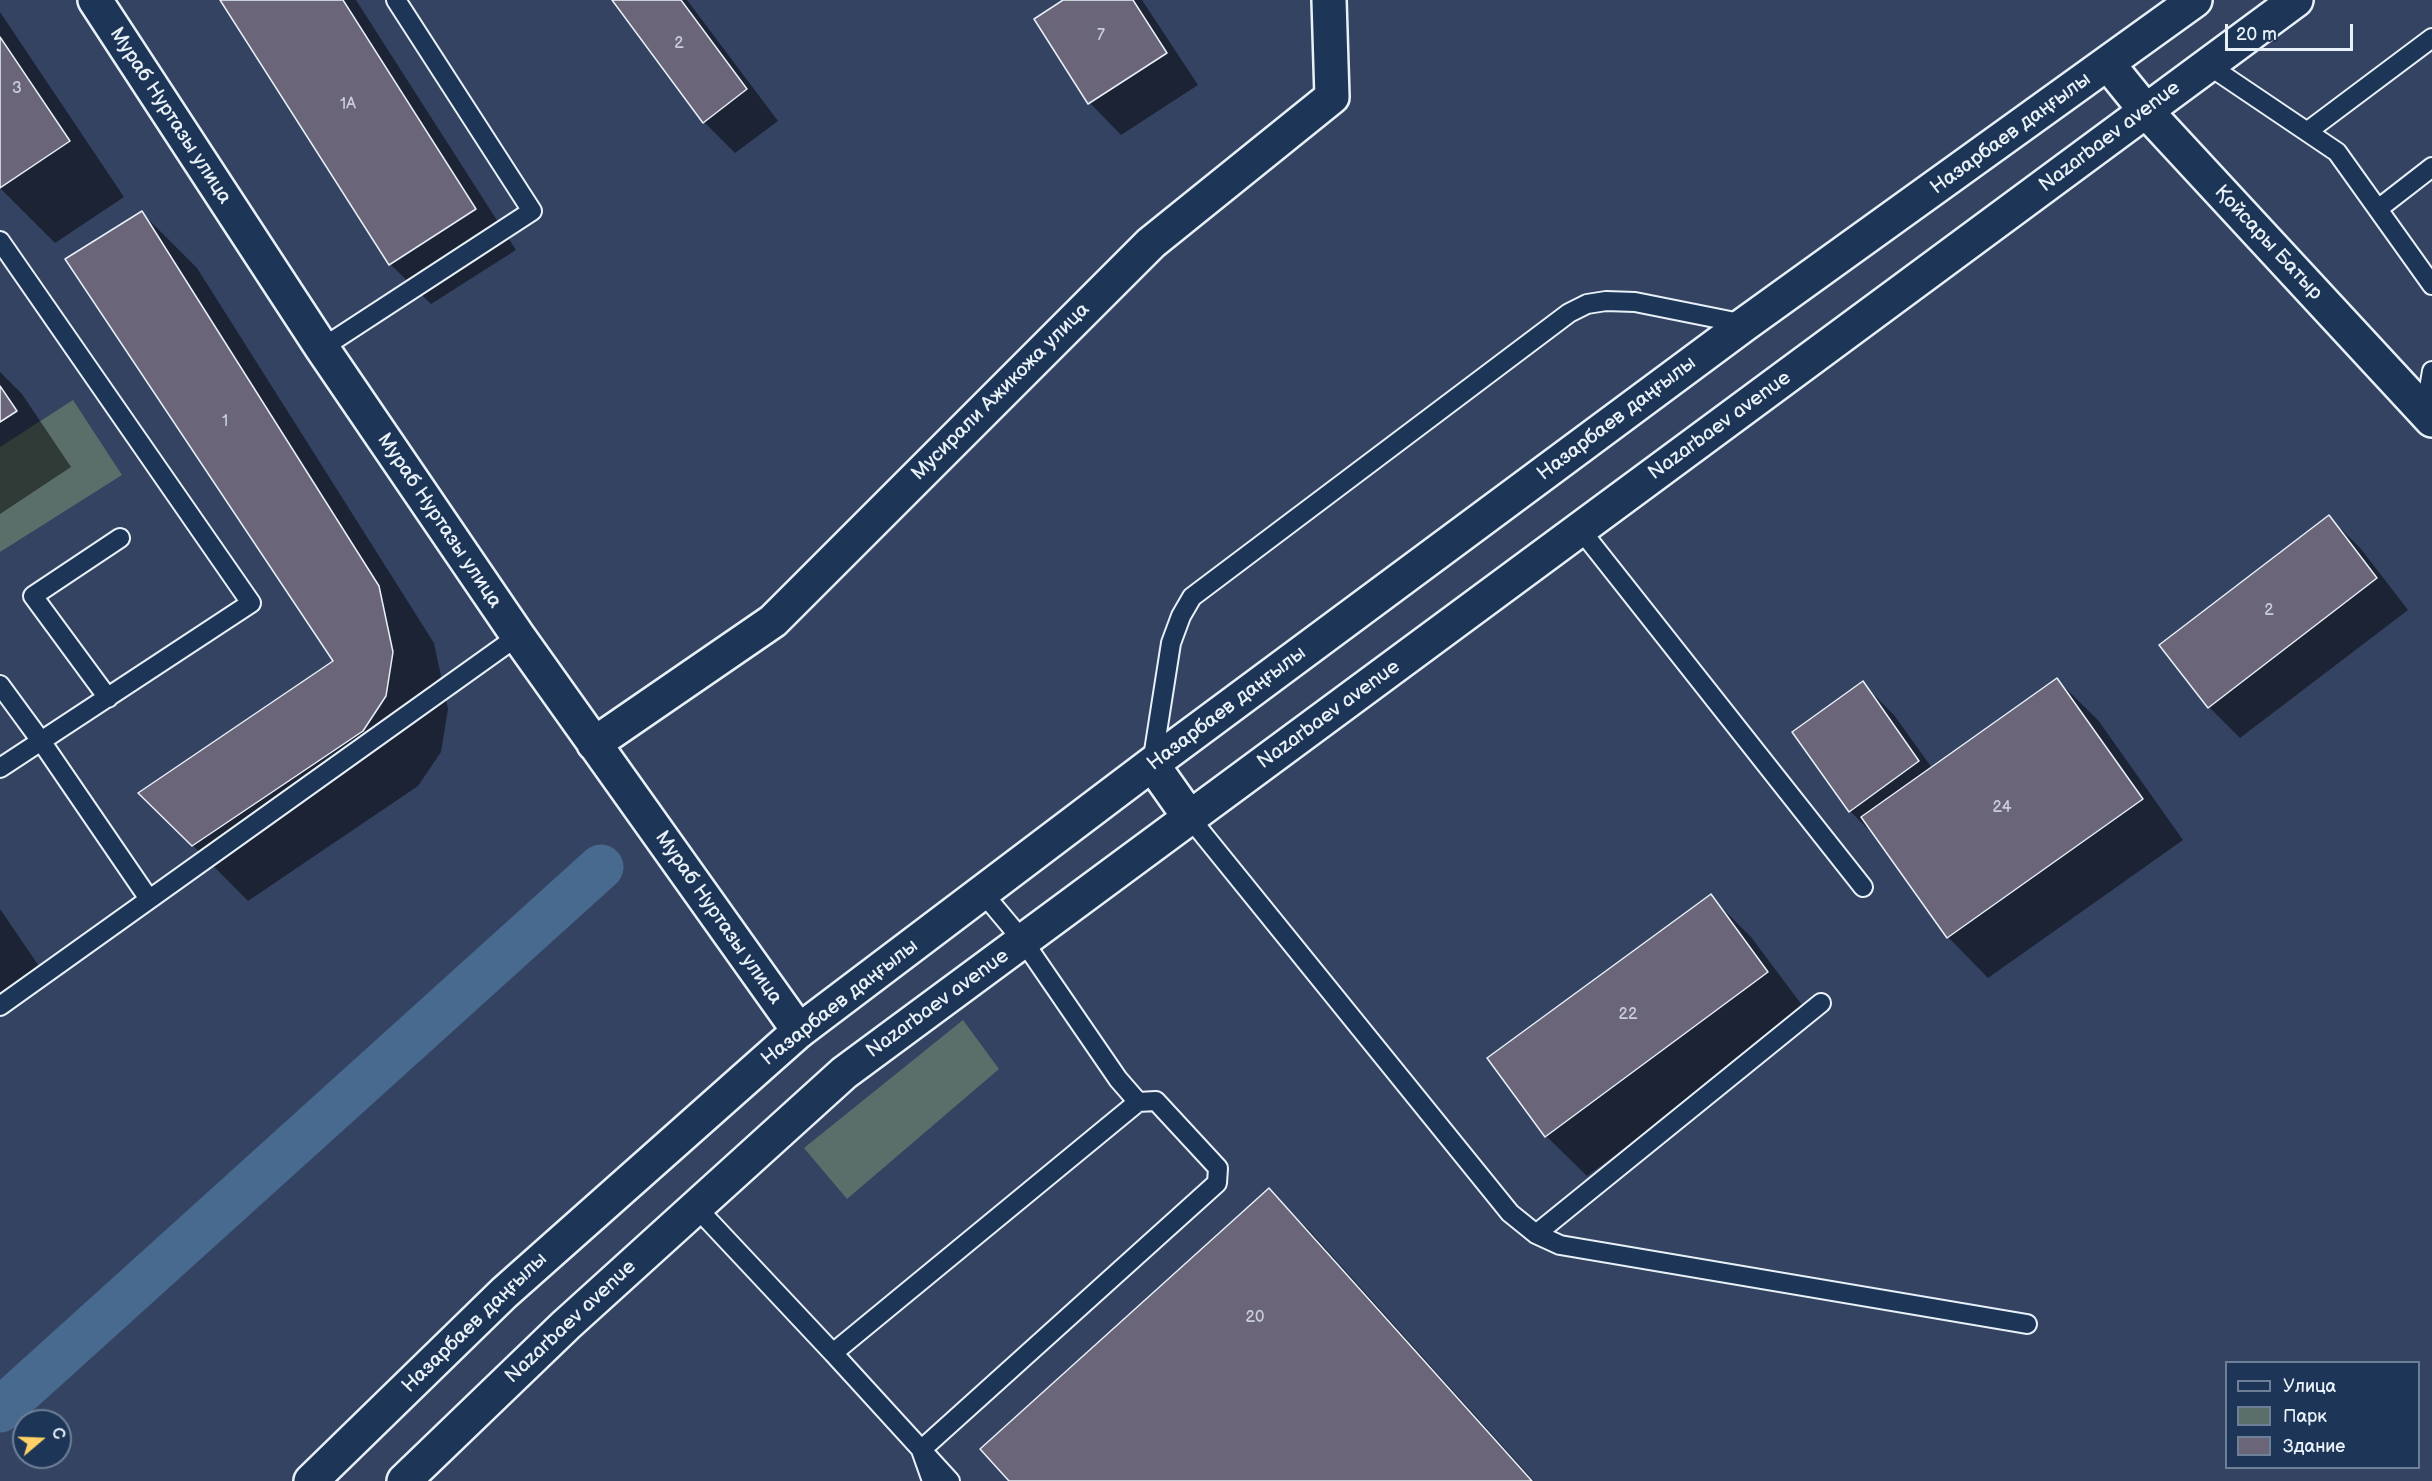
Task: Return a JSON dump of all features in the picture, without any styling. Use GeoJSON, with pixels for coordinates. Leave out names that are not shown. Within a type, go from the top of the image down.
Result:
{"type":"FeatureCollection","features":[{"type":"Feature","properties":{"kind":"main road","name":"Мураб Нуртазы улица"},"geometry":{"type":"LineString","coordinates":[[95,0],[322,348],[518,636],[799,1031]]}},
{"type":"Feature","properties":{"kind":"main road","name":"Мусирали Ажикожа улица"},"geometry":{"type":"LineString","coordinates":[[594,744],[773,621],[1151,243],[1332,97],[1329,0]]}},
{"type":"Feature","properties":{"kind":"main road","name":"Назарбаев даңғылы"},"geometry":{"type":"LineString","coordinates":[[311,1481],[504,1293],[799,1031],[1152,764],[1746,324],[2195,0]]}},
{"type":"Feature","properties":{"kind":"main road","name":"Nazarbaev avenue"},"geometry":{"type":"LineString","coordinates":[[404,1481],[566,1325],[844,1073],[2296,0]]}},
{"type":"Feature","properties":{"kind":"main road","name":"Қойсары Батыр"},"geometry":{"type":"LineString","coordinates":[[2108,64],[2146,111],[2428,416]]}},
{"type":"Feature","properties":{"kind":"main road"},"geometry":{"type":"LineString","coordinates":[[1152,764],[1190,818]]}},
{"type":"Feature","properties":{"kind":"lane"},"geometry":{"type":"LineString","coordinates":[[322,348],[532,211],[396,0]]}},
{"type":"Feature","properties":{"kind":"lane"},"geometry":{"type":"LineString","coordinates":[[2308,131],[2432,38]]}},
{"type":"Feature","properties":{"kind":"lane"},"geometry":{"type":"LineString","coordinates":[[2208,65],[2337,152],[2432,285]]}},
{"type":"Feature","properties":{"kind":"lane"},"geometry":{"type":"LineString","coordinates":[[2378,209],[2432,167]]}},
{"type":"Feature","properties":{"kind":"lane"},"geometry":{"type":"LineString","coordinates":[[0,241],[251,603],[0,768]]}},
{"type":"Feature","properties":{"kind":"lane"},"geometry":{"type":"LineString","coordinates":[[1152,764],[1171,643],[1181,616],[1192,597],[1569,313],[1596,302],[1635,302],[1746,324]]}},
{"type":"Feature","properties":{"kind":"lane"},"geometry":{"type":"LineString","coordinates":[[2428,416],[2432,371]]}},
{"type":"Feature","properties":{"kind":"lane"},"geometry":{"type":"LineString","coordinates":[[1581,529],[1863,887]]}},
{"type":"Feature","properties":{"kind":"lane"},"geometry":{"type":"LineString","coordinates":[[108,698],[33,596],[120,538]]}},
{"type":"Feature","properties":{"kind":"lane"},"geometry":{"type":"LineString","coordinates":[[0,1006],[518,636]]}},
{"type":"Feature","properties":{"kind":"lane"},"geometry":{"type":"LineString","coordinates":[[0,685],[41,741],[148,900]]}},
{"type":"Feature","properties":{"kind":"lane"},"geometry":{"type":"LineString","coordinates":[[1190,818],[1510,1213],[1536,1234],[1560,1245],[2027,1324]]}},
{"type":"Feature","properties":{"kind":"lane"},"geometry":{"type":"LineString","coordinates":[[982,892],[1024,942],[1118,1079],[1138,1102]]}},
{"type":"Feature","properties":{"kind":"lane"},"geometry":{"type":"LineString","coordinates":[[1536,1234],[1821,1003]]}},
{"type":"Feature","properties":{"kind":"lane"},"geometry":{"type":"LineString","coordinates":[[833,1353],[1138,1102],[1156,1101],[1218,1168],[1218,1183],[921,1450]]}},
{"type":"Feature","properties":{"kind":"lane"},"geometry":{"type":"LineString","coordinates":[[695,1206],[950,1481]]}},
{"type":"Feature","properties":{"kind":"lane"},"geometry":{"type":"LineString","coordinates":[[921,1450],[932,1481]]}},
{"type":"Feature","properties":{"kind":"green space"},"geometry":{"type":"Polygon","coordinates":[[[73,400],[122,475],[0,552],[0,447],[73,400]]]}},
{"type":"Feature","properties":{"kind":"green space"},"geometry":{"type":"Polygon","coordinates":[[[963,1020],[999,1069],[847,1199],[804,1148],[963,1020]]]}},
{"type":"Feature","properties":{"kind":"building"},"geometry":{"type":"Polygon","coordinates":[[[220,0],[343,0],[476,209],[389,265],[220,0]]]}},
{"type":"Feature","properties":{"kind":"building"},"geometry":{"type":"Polygon","coordinates":[[[612,0],[681,0],[747,89],[703,123],[612,0]]]}},
{"type":"Feature","properties":{"kind":"building"},"geometry":{"type":"Polygon","coordinates":[[[1063,0],[1133,0],[1167,53],[1088,104],[1034,19],[1063,0]]]}},
{"type":"Feature","properties":{"kind":"building"},"geometry":{"type":"Polygon","coordinates":[[[0,37],[70,141],[0,188],[0,37]]]}},
{"type":"Feature","properties":{"kind":"building"},"geometry":{"type":"Polygon","coordinates":[[[142,211],[379,586],[393,652],[386,696],[363,731],[192,846],[138,793],[333,661],[65,259],[142,211]]]}},
{"type":"Feature","properties":{"kind":"building"},"geometry":{"type":"Polygon","coordinates":[[[0,386],[17,411],[0,422],[0,386]]]}},
{"type":"Feature","properties":{"kind":"building"},"geometry":{"type":"Polygon","coordinates":[[[2329,515],[2377,578],[2208,708],[2159,645],[2329,515]]]}},
{"type":"Feature","properties":{"kind":"building"},"geometry":{"type":"Polygon","coordinates":[[[2057,678],[2143,799],[1947,938],[1861,817],[2057,678]]]}},
{"type":"Feature","properties":{"kind":"building"},"geometry":{"type":"Polygon","coordinates":[[[1863,681],[1919,761],[1849,812],[1792,732],[1863,681]]]}},
{"type":"Feature","properties":{"kind":"building"},"geometry":{"type":"Polygon","coordinates":[[[1711,894],[1768,972],[1545,1137],[1487,1058],[1711,894]]]}},
{"type":"Feature","properties":{"kind":"building"},"geometry":{"type":"Polygon","coordinates":[[[1269,1188],[1532,1481],[1009,1481],[980,1449],[1269,1188]]]}},
{"type":"Feature","properties":{"kind":"waterway"},"geometry":{"type":"LineString","coordinates":[[0,1410],[601,867]]}}]}
